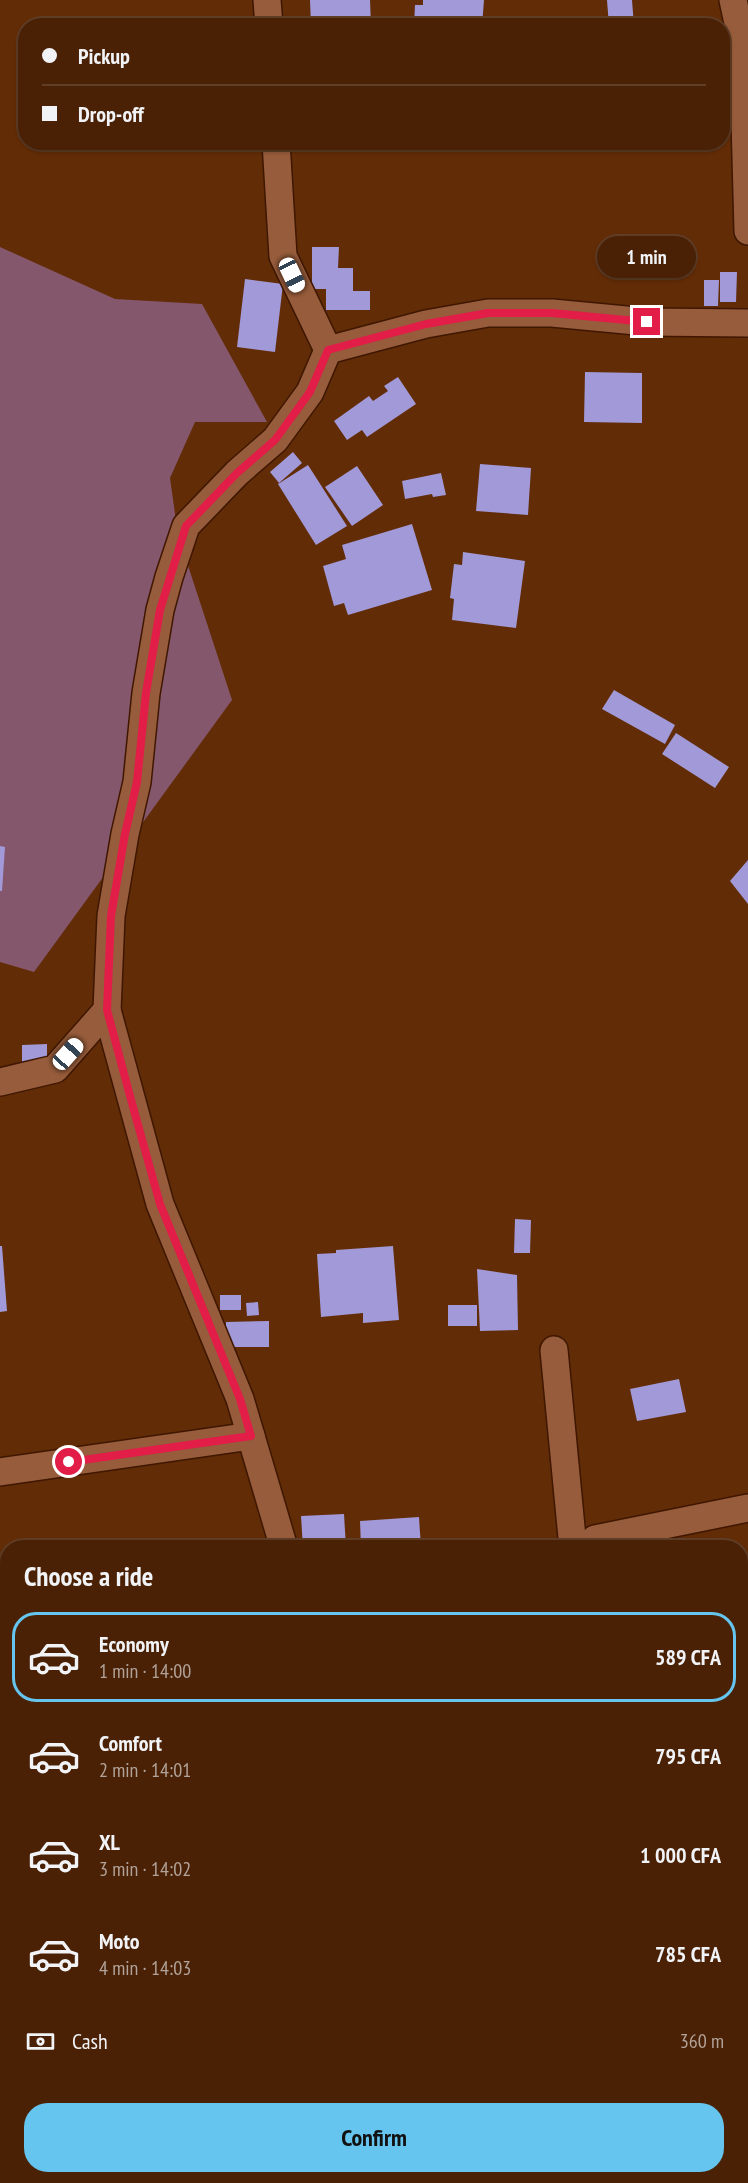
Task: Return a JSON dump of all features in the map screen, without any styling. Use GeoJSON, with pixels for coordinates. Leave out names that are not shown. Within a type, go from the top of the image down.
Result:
{"type":"FeatureCollection","features":[{"type":"Feature","properties":{"kind":"street"},"geometry":{"type":"LineString","coordinates":[[267,0],[268,18]]}},
{"type":"Feature","properties":{"kind":"street"},"geometry":{"type":"LineString","coordinates":[[733,0],[743,46],[748,231]]}},
{"type":"Feature","properties":{"kind":"street"},"geometry":{"type":"LineString","coordinates":[[276,150],[283,256],[328,350],[310,392],[275,440],[237,473],[186,526],[160,610],[146,693],[137,782],[125,834],[111,916],[107,1010],[160,1204],[240,1399],[282,1540]]}},
{"type":"Feature","properties":{"kind":"street"},"geometry":{"type":"LineString","coordinates":[[328,350],[426,324],[488,313],[552,313],[647,322],[748,323]]}},
{"type":"Feature","properties":{"kind":"street"},"geometry":{"type":"LineString","coordinates":[[0,1082],[55,1069],[107,1010]]}},
{"type":"Feature","properties":{"kind":"street"},"geometry":{"type":"LineString","coordinates":[[554,1350],[572,1540]]}},
{"type":"Feature","properties":{"kind":"street"},"geometry":{"type":"LineString","coordinates":[[0,1472],[251,1436]]}},
{"type":"Feature","properties":{"kind":"street"},"geometry":{"type":"LineString","coordinates":[[595,1540],[748,1508]]}},
{"type":"Feature","properties":{"kind":"shaded area"},"geometry":{"type":"Polygon","coordinates":[[[0,247],[115,299],[202,304],[267,422],[195,422],[170,478],[178,535],[232,700],[34,972],[0,962],[0,247]]]}},
{"type":"Feature","properties":{"kind":"building"},"geometry":{"type":"Polygon","coordinates":[[[310,0],[370,0],[371,18],[311,18],[310,0]]]}},
{"type":"Feature","properties":{"kind":"building"},"geometry":{"type":"Polygon","coordinates":[[[423,0],[484,0],[483,18],[414,18],[415,5],[423,5],[423,0]]]}},
{"type":"Feature","properties":{"kind":"building"},"geometry":{"type":"Polygon","coordinates":[[[607,0],[632,0],[633,18],[608,18],[607,0]]]}},
{"type":"Feature","properties":{"kind":"building"},"geometry":{"type":"Polygon","coordinates":[[[312,247],[339,247],[338,268],[353,268],[353,291],[370,291],[370,310],[326,310],[326,289],[312,289],[312,247]]]}},
{"type":"Feature","properties":{"kind":"building"},"geometry":{"type":"Polygon","coordinates":[[[720,272],[737,272],[736,302],[720,302],[720,272]]]}},
{"type":"Feature","properties":{"kind":"building"},"geometry":{"type":"Polygon","coordinates":[[[245,279],[283,284],[275,352],[237,347],[245,279]]]}},
{"type":"Feature","properties":{"kind":"building"},"geometry":{"type":"Polygon","coordinates":[[[704,280],[719,280],[718,306],[704,306],[704,280]]]}},
{"type":"Feature","properties":{"kind":"building"},"geometry":{"type":"Polygon","coordinates":[[[585,372],[642,373],[642,423],[584,422],[585,372]]]}},
{"type":"Feature","properties":{"kind":"building"},"geometry":{"type":"Polygon","coordinates":[[[398,377],[416,404],[367,437],[362,430],[347,440],[334,421],[369,396],[373,401],[388,391],[384,386],[398,377]]]}},
{"type":"Feature","properties":{"kind":"building"},"geometry":{"type":"Polygon","coordinates":[[[293,452],[302,463],[279,483],[270,472],[293,452]]]}},
{"type":"Feature","properties":{"kind":"building"},"geometry":{"type":"Polygon","coordinates":[[[480,464],[531,468],[528,515],[476,511],[480,464]]]}},
{"type":"Feature","properties":{"kind":"building"},"geometry":{"type":"Polygon","coordinates":[[[308,465],[347,526],[316,545],[278,484],[308,465]]]}},
{"type":"Feature","properties":{"kind":"building"},"geometry":{"type":"Polygon","coordinates":[[[357,466],[383,505],[352,526],[325,487],[357,466]]]}},
{"type":"Feature","properties":{"kind":"building"},"geometry":{"type":"Polygon","coordinates":[[[441,473],[446,495],[433,497],[432,494],[405,499],[402,481],[441,473]]]}},
{"type":"Feature","properties":{"kind":"building"},"geometry":{"type":"Polygon","coordinates":[[[412,524],[432,590],[348,615],[344,603],[334,606],[323,566],[346,559],[342,545],[412,524]]]}},
{"type":"Feature","properties":{"kind":"building"},"geometry":{"type":"Polygon","coordinates":[[[463,552],[525,561],[516,628],[452,620],[454,599],[450,598],[454,564],[462,565],[463,552]]]}},
{"type":"Feature","properties":{"kind":"building"},"geometry":{"type":"Polygon","coordinates":[[[614,690],[675,725],[665,744],[602,709],[614,690]]]}},
{"type":"Feature","properties":{"kind":"building"},"geometry":{"type":"Polygon","coordinates":[[[676,733],[729,767],[715,788],[662,754],[676,733]]]}},
{"type":"Feature","properties":{"kind":"building"},"geometry":{"type":"Polygon","coordinates":[[[0,846],[5,847],[2,891],[0,891],[0,846]]]}},
{"type":"Feature","properties":{"kind":"building"},"geometry":{"type":"Polygon","coordinates":[[[748,860],[748,904],[730,881],[748,860]]]}},
{"type":"Feature","properties":{"kind":"building"},"geometry":{"type":"Polygon","coordinates":[[[47,1044],[47,1068],[22,1068],[22,1045],[47,1044]]]}},
{"type":"Feature","properties":{"kind":"building"},"geometry":{"type":"Polygon","coordinates":[[[515,1219],[531,1220],[530,1253],[514,1253],[515,1219]]]}},
{"type":"Feature","properties":{"kind":"building"},"geometry":{"type":"Polygon","coordinates":[[[0,1246],[2,1246],[7,1311],[0,1312],[0,1246]]]}},
{"type":"Feature","properties":{"kind":"building"},"geometry":{"type":"Polygon","coordinates":[[[393,1246],[399,1320],[363,1323],[363,1313],[321,1317],[317,1254],[336,1253],[336,1250],[393,1246]]]}},
{"type":"Feature","properties":{"kind":"building"},"geometry":{"type":"Polygon","coordinates":[[[477,1269],[517,1275],[518,1330],[480,1331],[477,1269]]]}},
{"type":"Feature","properties":{"kind":"building"},"geometry":{"type":"Polygon","coordinates":[[[220,1295],[241,1295],[241,1310],[220,1310],[220,1295]]]}},
{"type":"Feature","properties":{"kind":"building"},"geometry":{"type":"Polygon","coordinates":[[[258,1302],[259,1315],[247,1316],[246,1303],[258,1302]]]}},
{"type":"Feature","properties":{"kind":"building"},"geometry":{"type":"Polygon","coordinates":[[[448,1305],[477,1305],[477,1326],[448,1326],[448,1305]]]}},
{"type":"Feature","properties":{"kind":"building"},"geometry":{"type":"Polygon","coordinates":[[[269,1321],[269,1347],[226,1347],[226,1322],[269,1321]]]}},
{"type":"Feature","properties":{"kind":"building"},"geometry":{"type":"Polygon","coordinates":[[[679,1379],[686,1412],[637,1421],[630,1389],[679,1379]]]}},
{"type":"Feature","properties":{"kind":"building"},"geometry":{"type":"Polygon","coordinates":[[[344,1514],[346,1540],[302,1540],[301,1516],[344,1514]]]}},
{"type":"Feature","properties":{"kind":"building"},"geometry":{"type":"Polygon","coordinates":[[[419,1517],[420,1540],[361,1540],[360,1521],[419,1517]]]}},
{"type":"Feature","properties":{"kind":"route"},"geometry":{"type":"LineString","coordinates":[[69,1462],[251,1436],[240,1399],[160,1204],[107,1010],[111,916],[125,834],[137,782],[146,693],[160,610],[186,526],[237,473],[275,440],[310,392],[328,350],[426,324],[488,313],[552,313],[647,322]]}}]}
